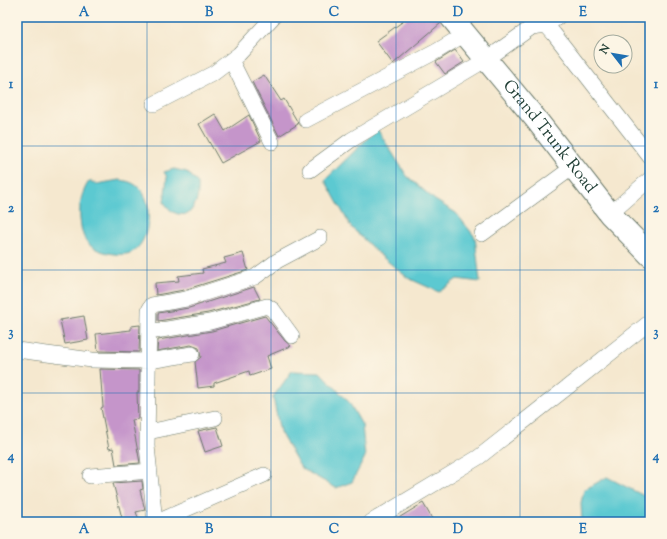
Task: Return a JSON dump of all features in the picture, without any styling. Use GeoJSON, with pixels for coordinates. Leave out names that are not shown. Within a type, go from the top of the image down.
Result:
{"type":"FeatureCollection","features":[{"type":"Feature","properties":{"kind":"main road","name":"Grand Trunk Road"},"geometry":{"type":"LineString","coordinates":[[451,17],[487,59],[610,214],[650,255]]}},
{"type":"Feature","properties":{"kind":"street"},"geometry":{"type":"LineString","coordinates":[[154,104],[214,73],[239,54],[273,17]]}},
{"type":"Feature","properties":{"kind":"street"},"geometry":{"type":"LineString","coordinates":[[310,170],[358,136],[487,59],[532,27],[546,25],[558,17]]}},
{"type":"Feature","properties":{"kind":"street"},"geometry":{"type":"LineString","coordinates":[[546,25],[650,157]]}},
{"type":"Feature","properties":{"kind":"street"},"geometry":{"type":"LineString","coordinates":[[306,120],[437,51],[465,34]]}},
{"type":"Feature","properties":{"kind":"street"},"geometry":{"type":"LineString","coordinates":[[231,60],[272,142]]}},
{"type":"Feature","properties":{"kind":"street"},"geometry":{"type":"LineString","coordinates":[[482,234],[573,167]]}},
{"type":"Feature","properties":{"kind":"street"},"geometry":{"type":"LineString","coordinates":[[610,214],[650,178]]}},
{"type":"Feature","properties":{"kind":"street"},"geometry":{"type":"LineString","coordinates":[[264,475],[156,522],[150,471],[148,432],[149,310],[152,305],[186,299],[255,277],[277,261],[320,238]]}},
{"type":"Feature","properties":{"kind":"street"},"geometry":{"type":"LineString","coordinates":[[149,332],[210,322],[268,306],[273,310],[292,336]]}},
{"type":"Feature","properties":{"kind":"street"},"geometry":{"type":"LineString","coordinates":[[371,522],[479,457],[650,322]]}},
{"type":"Feature","properties":{"kind":"street"},"geometry":{"type":"LineString","coordinates":[[17,350],[92,360],[149,361],[192,354]]}},
{"type":"Feature","properties":{"kind":"street"},"geometry":{"type":"LineString","coordinates":[[148,432],[215,418]]}},
{"type":"Feature","properties":{"kind":"street"},"geometry":{"type":"LineString","coordinates":[[90,476],[150,471]]}},
{"type":"Feature","properties":{"kind":"water"},"geometry":{"type":"Polygon","coordinates":[[[377,129],[407,176],[435,200],[456,213],[475,237],[480,282],[457,279],[439,292],[408,278],[380,255],[351,227],[325,180],[377,129]]]}},
{"type":"Feature","properties":{"kind":"water"},"geometry":{"type":"Polygon","coordinates":[[[174,169],[187,172],[198,183],[197,200],[194,207],[188,214],[177,214],[164,202],[167,177],[164,172],[174,169]]]}},
{"type":"Feature","properties":{"kind":"water"},"geometry":{"type":"Polygon","coordinates":[[[119,180],[129,182],[137,186],[145,197],[148,208],[147,230],[144,237],[137,248],[127,254],[108,253],[90,246],[85,240],[81,225],[80,204],[82,195],[89,181],[97,184],[119,180]]]}},
{"type":"Feature","properties":{"kind":"water"},"geometry":{"type":"Polygon","coordinates":[[[292,371],[320,372],[349,402],[362,425],[365,457],[352,482],[336,488],[301,468],[280,432],[273,397],[292,371]]]}},
{"type":"Feature","properties":{"kind":"water"},"geometry":{"type":"Polygon","coordinates":[[[607,477],[650,499],[650,522],[582,522],[581,503],[584,490],[607,477]]]}},
{"type":"Feature","properties":{"kind":"building"},"geometry":{"type":"Polygon","coordinates":[[[409,17],[439,17],[441,23],[393,64],[376,41],[409,17]]]}},
{"type":"Feature","properties":{"kind":"building"},"geometry":{"type":"Polygon","coordinates":[[[455,50],[464,62],[445,74],[436,62],[455,50]]]}},
{"type":"Feature","properties":{"kind":"building"},"geometry":{"type":"Polygon","coordinates":[[[264,75],[281,101],[284,99],[298,124],[279,136],[252,82],[264,75]]]}},
{"type":"Feature","properties":{"kind":"building"},"geometry":{"type":"Polygon","coordinates":[[[215,114],[225,131],[249,115],[261,141],[221,163],[199,124],[215,114]]]}},
{"type":"Feature","properties":{"kind":"building"},"geometry":{"type":"Polygon","coordinates":[[[243,253],[248,270],[184,290],[156,295],[155,283],[179,281],[178,276],[203,273],[202,269],[226,263],[224,258],[243,253]]]}},
{"type":"Feature","properties":{"kind":"building"},"geometry":{"type":"Polygon","coordinates":[[[254,287],[260,299],[208,313],[158,321],[158,313],[189,308],[254,287]]]}},
{"type":"Feature","properties":{"kind":"building"},"geometry":{"type":"Polygon","coordinates":[[[84,316],[88,340],[65,344],[60,320],[84,316]]]}},
{"type":"Feature","properties":{"kind":"building"},"geometry":{"type":"Polygon","coordinates":[[[265,316],[285,341],[291,346],[267,356],[271,369],[250,376],[249,371],[214,383],[214,386],[198,388],[195,362],[201,357],[199,348],[191,345],[157,351],[158,340],[212,331],[265,316]]]}},
{"type":"Feature","properties":{"kind":"building"},"geometry":{"type":"Polygon","coordinates":[[[140,325],[139,352],[98,351],[96,334],[131,330],[131,326],[140,325]]]}},
{"type":"Feature","properties":{"kind":"building"},"geometry":{"type":"Polygon","coordinates":[[[100,369],[139,370],[139,392],[137,392],[138,419],[132,420],[140,463],[116,465],[113,448],[109,449],[101,408],[103,407],[100,369]]]}},
{"type":"Feature","properties":{"kind":"building"},"geometry":{"type":"Polygon","coordinates":[[[217,427],[223,446],[205,452],[198,431],[217,427]]]}},
{"type":"Feature","properties":{"kind":"building"},"geometry":{"type":"Polygon","coordinates":[[[142,481],[143,489],[140,490],[145,510],[136,512],[140,522],[123,522],[113,483],[142,481]]]}},
{"type":"Feature","properties":{"kind":"building"},"geometry":{"type":"Polygon","coordinates":[[[423,503],[434,522],[392,522],[423,503]]]}}]}
